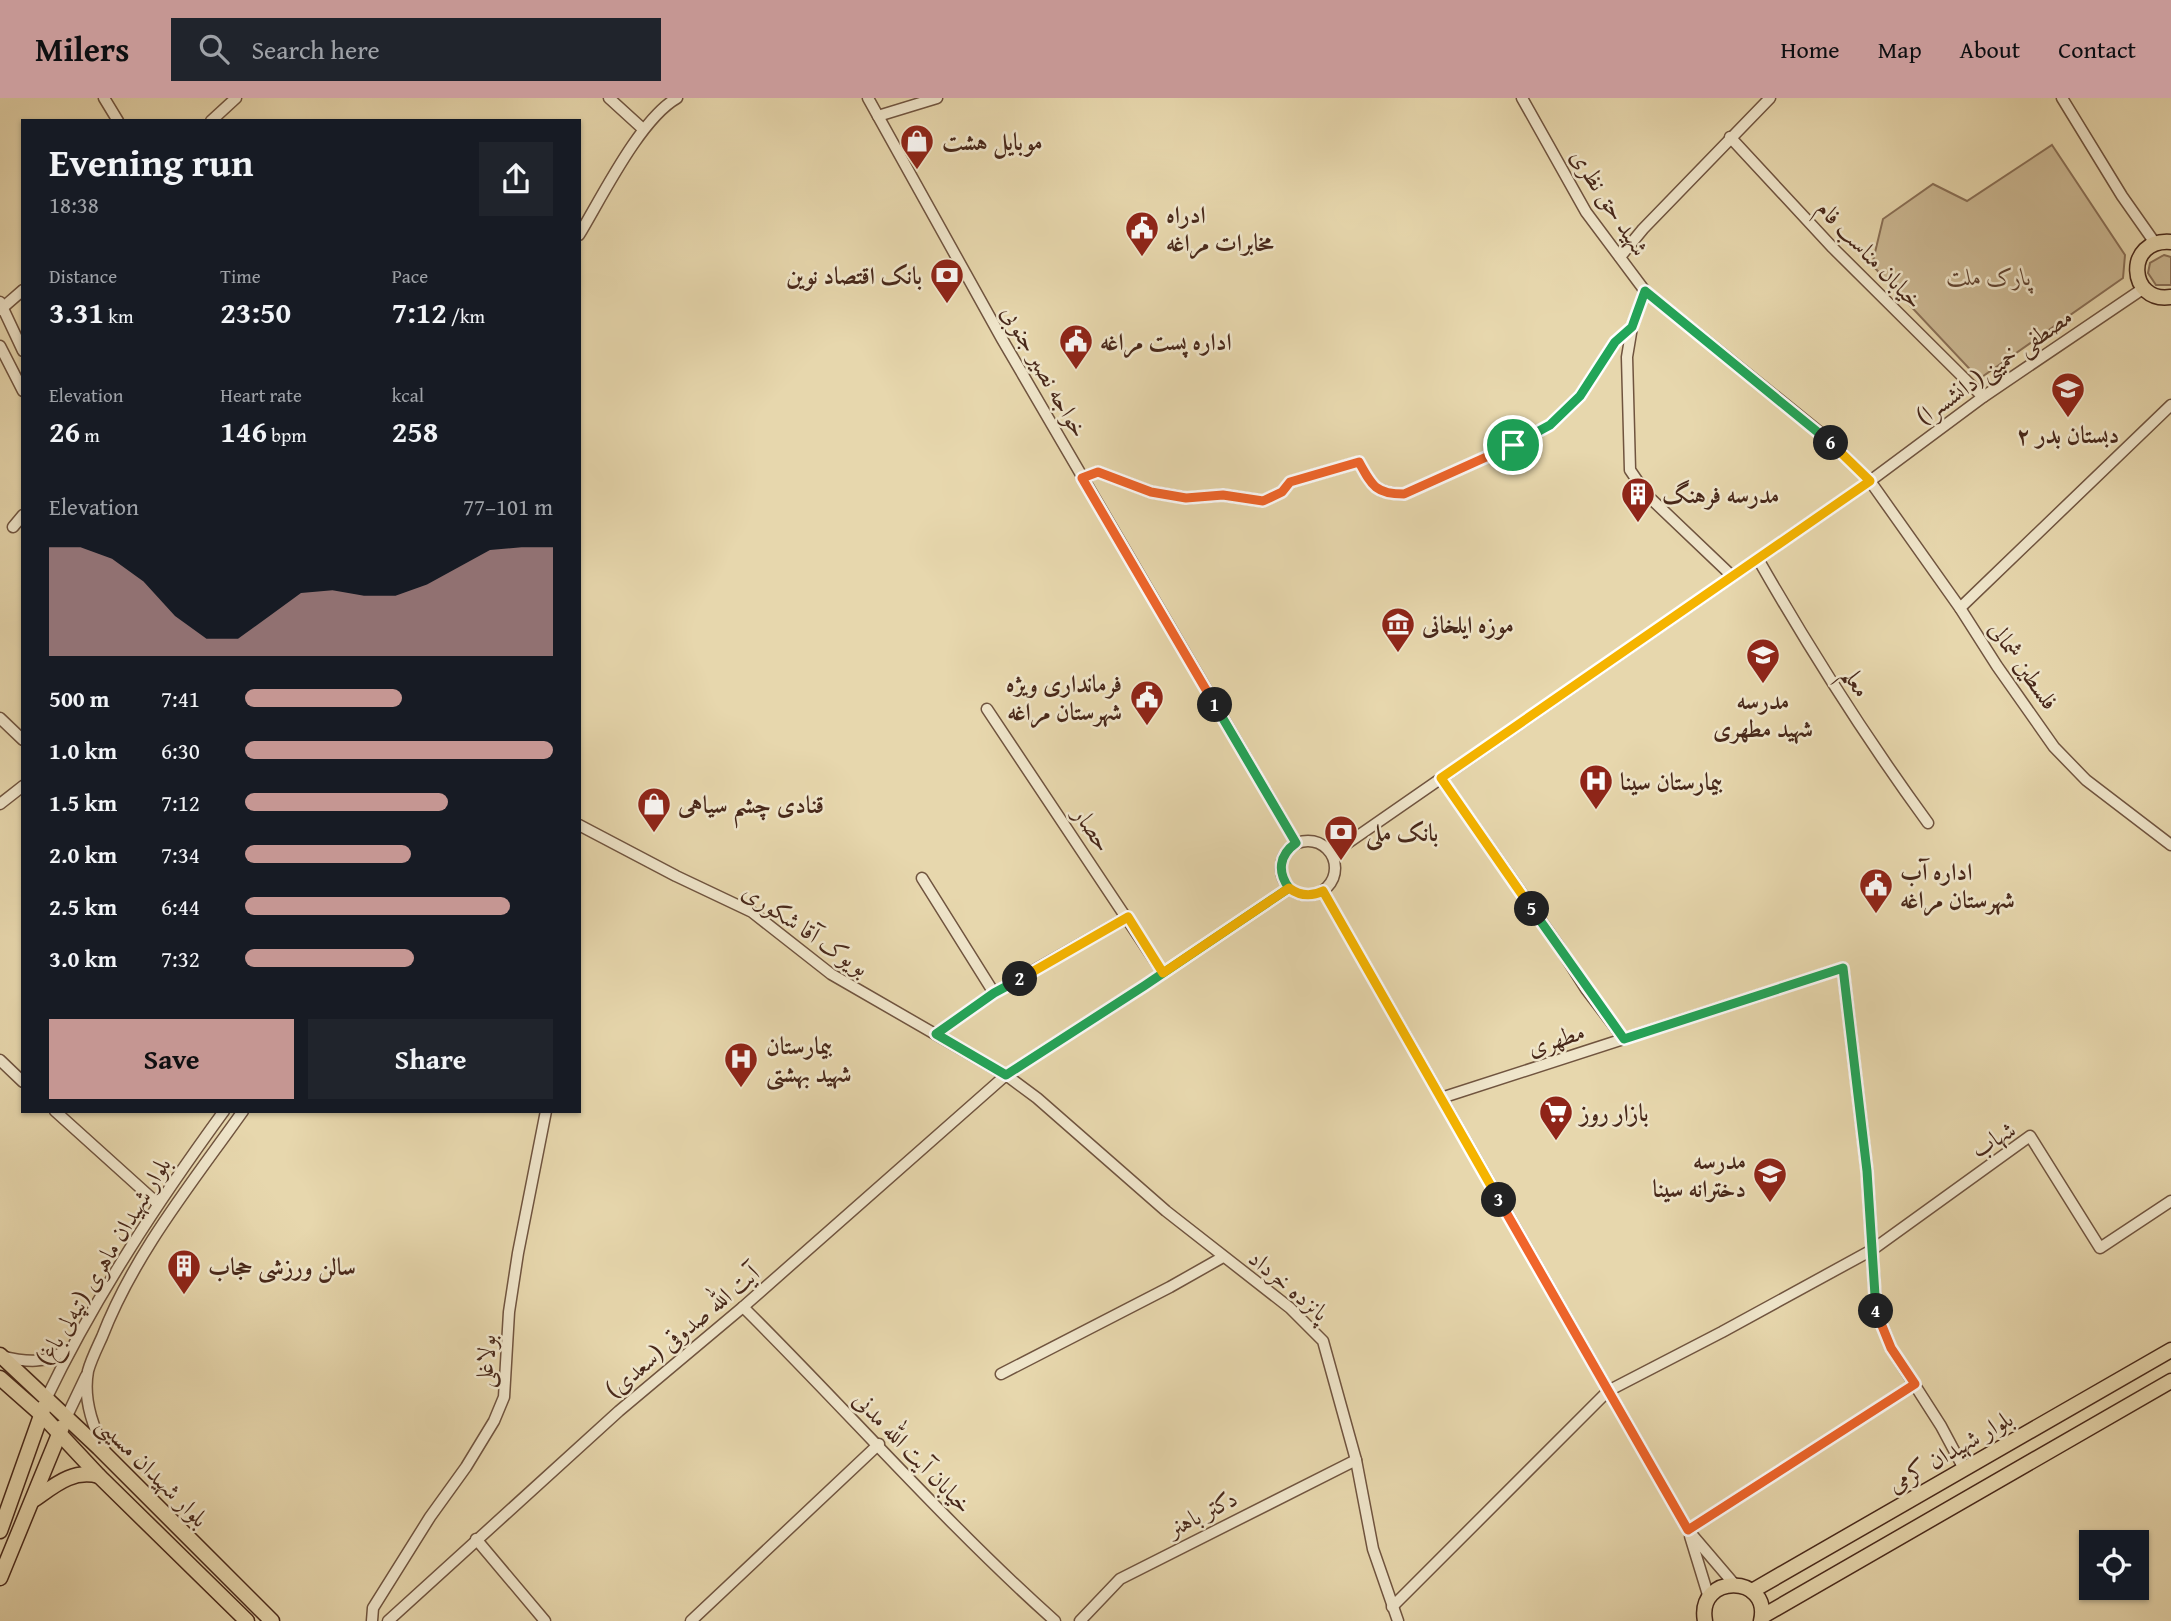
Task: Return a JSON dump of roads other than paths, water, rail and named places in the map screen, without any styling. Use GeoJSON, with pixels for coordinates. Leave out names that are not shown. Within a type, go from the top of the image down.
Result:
{"type":"FeatureCollection","features":[{"type":"Feature","properties":{"kind":"main road"},"geometry":{"type":"LineString","coordinates":[[2169,301],[2150,294],[2144,288],[2137,272],[2137,262],[2147,247],[2155,243],[2171,242]]}},
{"type":"Feature","properties":{"kind":"main road","name":"بلوار شهیدان کرمی"},"geometry":{"type":"LineString","coordinates":[[1752,1591],[2171,1350]]}},
{"type":"Feature","properties":{"kind":"main road"},"geometry":{"type":"LineString","coordinates":[[0,1377],[9,1373],[4,1359]]}},
{"type":"Feature","properties":{"kind":"main road","name":"بلوار شهیدان مسیبی"},"geometry":{"type":"LineString","coordinates":[[4,1359],[108,1457],[272,1621]]}},
{"type":"Feature","properties":{"kind":"main road","name":"بلوار شهیدان مسیبی"},"geometry":{"type":"LineString","coordinates":[[0,1377],[42,1415],[110,1488],[243,1617]]}},
{"type":"Feature","properties":{"kind":"main road","name":"بلوار شهیدان کرمی"},"geometry":{"type":"LineString","coordinates":[[1762,1618],[2171,1381]]}},
{"type":"Feature","properties":{"kind":"main road"},"geometry":{"type":"LineString","coordinates":[[0,1531],[46,1399]]}},
{"type":"Feature","properties":{"kind":"main road"},"geometry":{"type":"LineString","coordinates":[[0,1578],[66,1418]]}},
{"type":"Feature","properties":{"kind":"main road"},"geometry":{"type":"LineString","coordinates":[[21,1473],[35,1469],[40,1474],[41,1482]]}},
{"type":"Feature","properties":{"kind":"main road"},"geometry":{"type":"LineString","coordinates":[[34,1500],[57,1483],[77,1473],[99,1476]]}},
{"type":"Feature","properties":{"kind":"main road"},"geometry":{"type":"LineString","coordinates":[[110,1488],[111,1476],[124,1473]]}},
{"type":"Feature","properties":{"kind":"main road"},"geometry":{"type":"LineString","coordinates":[[1815,1555],[1809,1568],[1817,1578],[1828,1579]]}},
{"type":"Feature","properties":{"kind":"main road"},"geometry":{"type":"LineString","coordinates":[[1702,1619],[1709,1598],[1722,1587],[1735,1585],[1752,1591],[1759,1599],[1762,1618]]}},
{"type":"Feature","properties":{"kind":"main road"},"geometry":{"type":"LineString","coordinates":[[243,1617],[252,1608],[251,1600]]}},
{"type":"Feature","properties":{"kind":"street"},"geometry":{"type":"LineString","coordinates":[[104,98],[117,119]]}},
{"type":"Feature","properties":{"kind":"street"},"geometry":{"type":"LineString","coordinates":[[213,119],[236,98]]}},
{"type":"Feature","properties":{"kind":"street"},"geometry":{"type":"LineString","coordinates":[[609,98],[643,129]]}},
{"type":"Feature","properties":{"kind":"street"},"geometry":{"type":"LineString","coordinates":[[581,232],[643,129],[668,103],[677,98]]}},
{"type":"Feature","properties":{"kind":"street","name":"خواجه نصیر جنوبی"},"geometry":{"type":"LineString","coordinates":[[868,98],[1002,339],[1296,843]]}},
{"type":"Feature","properties":{"kind":"street"},"geometry":{"type":"LineString","coordinates":[[878,116],[937,98]]}},
{"type":"Feature","properties":{"kind":"street","name":"شهید حق نظری"},"geometry":{"type":"LineString","coordinates":[[1522,98],[1586,212],[1645,291],[1827,438],[1870,481]]}},
{"type":"Feature","properties":{"kind":"street"},"geometry":{"type":"LineString","coordinates":[[1620,257],[1730,137],[1770,98]]}},
{"type":"Feature","properties":{"kind":"street"},"geometry":{"type":"LineString","coordinates":[[2062,98],[2122,196],[2155,243]]}},
{"type":"Feature","properties":{"kind":"street","name":"خیابان مناسب فام"},"geometry":{"type":"LineString","coordinates":[[1730,137],[1842,257],[1983,397]]}},
{"type":"Feature","properties":{"kind":"street","name":"(دانشسرا)مصطفی خمینی"},"geometry":{"type":"LineString","coordinates":[[1332,854],[1870,481],[1983,397],[2144,288]]}},
{"type":"Feature","properties":{"kind":"street"},"geometry":{"type":"LineString","coordinates":[[1645,291],[1632,327],[1627,357],[1630,470],[1647,495],[1732,576]]}},
{"type":"Feature","properties":{"kind":"street"},"geometry":{"type":"LineString","coordinates":[[21,292],[1,307],[21,347]]}},
{"type":"Feature","properties":{"kind":"street"},"geometry":{"type":"LineString","coordinates":[[1082,478],[1098,472],[1151,492],[1186,498],[1223,495],[1263,501],[1282,492],[1290,482],[1359,462],[1377,488],[1387,494],[1404,494],[1513,445],[1550,425],[1580,396],[1615,342],[1632,327]]}},
{"type":"Feature","properties":{"kind":"street"},"geometry":{"type":"LineString","coordinates":[[0,346],[19,374]]}},
{"type":"Feature","properties":{"kind":"street"},"geometry":{"type":"LineString","coordinates":[[1960,608],[2171,405]]}},
{"type":"Feature","properties":{"kind":"street","name":"فلسطین شمالی"},"geometry":{"type":"LineString","coordinates":[[1870,481],[2054,747],[2086,780],[2171,845]]}},
{"type":"Feature","properties":{"kind":"street"},"geometry":{"type":"LineString","coordinates":[[13,527],[21,517]]}},
{"type":"Feature","properties":{"kind":"street","name":"معلم"},"geometry":{"type":"LineString","coordinates":[[1758,559],[1873,747],[1928,823]]}},
{"type":"Feature","properties":{"kind":"street","name":"حصار"},"geometry":{"type":"LineString","coordinates":[[987,709],[1163,973]]}},
{"type":"Feature","properties":{"kind":"street"},"geometry":{"type":"LineString","coordinates":[[0,718],[21,738]]}},
{"type":"Feature","properties":{"kind":"street"},"geometry":{"type":"LineString","coordinates":[[1441,778],[1586,989],[1624,1039]]}},
{"type":"Feature","properties":{"kind":"street"},"geometry":{"type":"LineString","coordinates":[[0,804],[21,788]]}},
{"type":"Feature","properties":{"kind":"street","name":"بویوک آقا شکوری"},"geometry":{"type":"LineString","coordinates":[[581,826],[752,912],[831,974],[1006,1075]]}},
{"type":"Feature","properties":{"kind":"street"},"geometry":{"type":"LineString","coordinates":[[1296,843],[1320,843],[1332,854],[1335,870],[1329,885],[1323,891],[1302,895],[1289,888],[1283,880],[1281,862],[1284,854],[1296,843]]}},
{"type":"Feature","properties":{"kind":"street"},"geometry":{"type":"LineString","coordinates":[[922,878],[994,993]]}},
{"type":"Feature","properties":{"kind":"street","name":"آیت الله صدوقی (سعدی)"},"geometry":{"type":"LineString","coordinates":[[388,1621],[609,1420],[743,1307],[1006,1075],[1289,888]]}},
{"type":"Feature","properties":{"kind":"street"},"geometry":{"type":"LineString","coordinates":[[1323,891],[1688,1530],[1735,1585]]}},
{"type":"Feature","properties":{"kind":"street"},"geometry":{"type":"LineString","coordinates":[[936,1034],[994,993],[1128,917]]}},
{"type":"Feature","properties":{"kind":"street","name":"مطهری"},"geometry":{"type":"LineString","coordinates":[[1441,1098],[1843,968],[1867,1171],[1871,1250]]}},
{"type":"Feature","properties":{"kind":"street"},"geometry":{"type":"LineString","coordinates":[[0,1060],[21,1080]]}},
{"type":"Feature","properties":{"kind":"street","name":"پانزده خرداد"},"geometry":{"type":"LineString","coordinates":[[1006,1075],[1037,1098],[1166,1211],[1290,1308],[1324,1341],[1356,1460],[1373,1549],[1398,1621]]}},
{"type":"Feature","properties":{"kind":"street"},"geometry":{"type":"LineString","coordinates":[[57,1113],[157,1203]]}},
{"type":"Feature","properties":{"kind":"street","name":"بلوار شهیدان ماهری (تپه‌لی باغ)"},"geometry":{"type":"LineString","coordinates":[[46,1399],[73,1344],[157,1203],[222,1113]]}},
{"type":"Feature","properties":{"kind":"street","name":"بلوار شهیدان ماهری (تپه‌لی باغ)"},"geometry":{"type":"LineString","coordinates":[[66,1418],[113,1308],[155,1238],[242,1113]]}},
{"type":"Feature","properties":{"kind":"street","name":"بولاغلی"},"geometry":{"type":"LineString","coordinates":[[372,1621],[373,1608],[473,1455],[494,1421],[504,1397],[509,1312],[546,1113]]}},
{"type":"Feature","properties":{"kind":"street","name":"شهاب"},"geometry":{"type":"LineString","coordinates":[[1871,1250],[2030,1136],[2100,1248],[2171,1201]]}},
{"type":"Feature","properties":{"kind":"street"},"geometry":{"type":"LineString","coordinates":[[1392,1607],[1608,1391],[1871,1250],[1876,1310],[1891,1348],[1964,1469]]}},
{"type":"Feature","properties":{"kind":"street"},"geometry":{"type":"LineString","coordinates":[[1001,1374],[1223,1257]]}},
{"type":"Feature","properties":{"kind":"street"},"geometry":{"type":"LineString","coordinates":[[100,1298],[103,1308],[113,1308]]}},
{"type":"Feature","properties":{"kind":"street","name":"خیابان آیت الله مدنی"},"geometry":{"type":"LineString","coordinates":[[743,1307],[970,1542],[1052,1620]]}},
{"type":"Feature","properties":{"kind":"street"},"geometry":{"type":"LineString","coordinates":[[4,1359],[29,1362],[45,1360],[59,1356],[73,1344]]}},
{"type":"Feature","properties":{"kind":"street","name":"بلوار شهیدان ماهری (تپه‌لی باغ)"},"geometry":{"type":"LineString","coordinates":[[88,1370],[91,1419],[108,1457]]}},
{"type":"Feature","properties":{"kind":"street"},"geometry":{"type":"LineString","coordinates":[[1688,1530],[1915,1384]]}},
{"type":"Feature","properties":{"kind":"street"},"geometry":{"type":"LineString","coordinates":[[691,1621],[878,1444]]}},
{"type":"Feature","properties":{"kind":"street","name":"دکتر باهنر"},"geometry":{"type":"LineString","coordinates":[[1080,1621],[1120,1578],[1356,1460]]}},
{"type":"Feature","properties":{"kind":"street"},"geometry":{"type":"LineString","coordinates":[[1688,1530],[1709,1598]]}},
{"type":"Feature","properties":{"kind":"street"},"geometry":{"type":"LineString","coordinates":[[476,1539],[545,1621]]}},
{"type":"Feature","properties":{"kind":"place","name":"موبایل هشت"},"geometry":{"type":"Point","coordinates":[917,171]}},
{"type":"Feature","properties":{"kind":"place","name":"ادراه مخابرات مراغه"},"geometry":{"type":"Point","coordinates":[1142,258]}},
{"type":"Feature","properties":{"kind":"place","name":"بانک اقتصاد نوین"},"geometry":{"type":"Point","coordinates":[947,305]}},
{"type":"Feature","properties":{"kind":"place","name":"اداره پست مراغه"},"geometry":{"type":"Point","coordinates":[1076,371]}},
{"type":"Feature","properties":{"kind":"place","name":"دبستان بدر ۲"},"geometry":{"type":"Point","coordinates":[2068,419]}},
{"type":"Feature","properties":{"kind":"place","name":"مدرسه فرهنگ"},"geometry":{"type":"Point","coordinates":[1638,524]}},
{"type":"Feature","properties":{"kind":"place","name":"موزه ایلخانی"},"geometry":{"type":"Point","coordinates":[1398,654]}},
{"type":"Feature","properties":{"kind":"place","name":"مدرسه شهید مطهری"},"geometry":{"type":"Point","coordinates":[1763,685]}},
{"type":"Feature","properties":{"kind":"place","name":"فرمانداری ویژه شهرستان مراغه"},"geometry":{"type":"Point","coordinates":[1147,727]}},
{"type":"Feature","properties":{"kind":"place","name":"بیمارستان سینا"},"geometry":{"type":"Point","coordinates":[1596,811]}},
{"type":"Feature","properties":{"kind":"place","name":"قنادی چشم سیاهی"},"geometry":{"type":"Point","coordinates":[654,834]}},
{"type":"Feature","properties":{"kind":"place","name":"بانک ملی"},"geometry":{"type":"Point","coordinates":[1341,862]}},
{"type":"Feature","properties":{"kind":"place","name":"اداره آب شهرستان مراغه"},"geometry":{"type":"Point","coordinates":[1876,915]}},
{"type":"Feature","properties":{"kind":"place","name":"بیمارستان شهید بهشتی"},"geometry":{"type":"Point","coordinates":[741,1089]}},
{"type":"Feature","properties":{"kind":"place","name":"بازار روز"},"geometry":{"type":"Point","coordinates":[1556,1142]}},
{"type":"Feature","properties":{"kind":"place","name":"مدرسه دخترانه سینا"},"geometry":{"type":"Point","coordinates":[1770,1204]}},
{"type":"Feature","properties":{"kind":"place","name":"سالن ورزشی حجاب"},"geometry":{"type":"Point","coordinates":[184,1296]}},
{"type":"Feature","properties":{"kind":"park label","name":"پارک ملت"},"geometry":{"type":"Point","coordinates":[1989,276]}}]}
